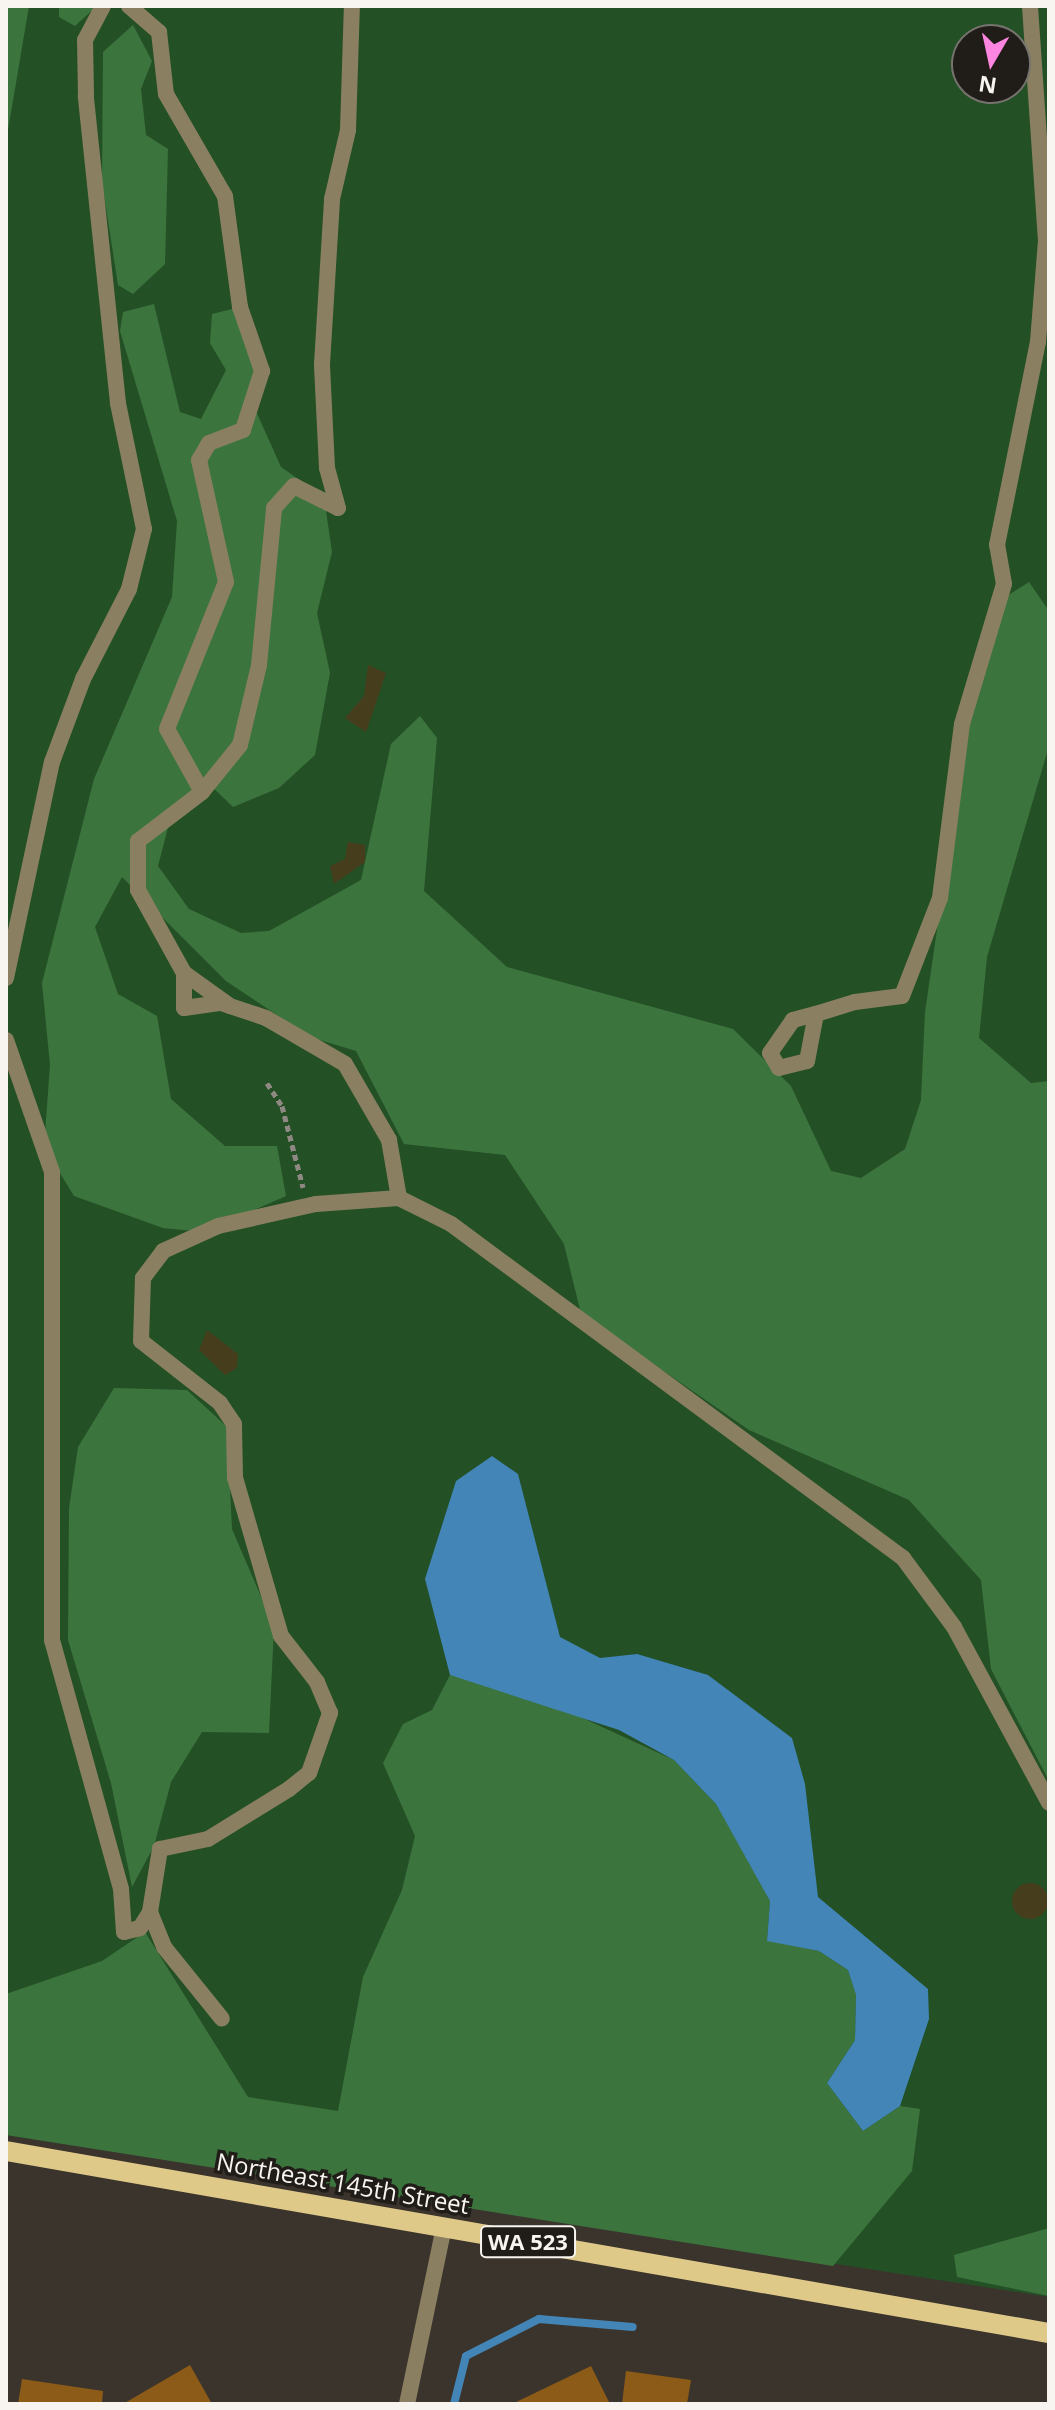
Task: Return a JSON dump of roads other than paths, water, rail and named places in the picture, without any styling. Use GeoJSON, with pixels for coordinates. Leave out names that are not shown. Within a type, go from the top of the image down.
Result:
{"type":"FeatureCollection","features":[{"type":"Feature","properties":{"kind":"main road","name":"Northeast 145th Street"},"geometry":{"type":"LineString","coordinates":[[6,2151],[1049,2333]]}},
{"type":"Feature","properties":{"kind":"street"},"geometry":{"type":"LineString","coordinates":[[6,978],[52,762],[83,679],[129,589],[144,529],[118,403],[86,96],[85,40],[103,6]]}},
{"type":"Feature","properties":{"kind":"street"},"geometry":{"type":"LineString","coordinates":[[129,6],[159,32],[166,94],[225,196],[240,307],[262,371],[243,430],[209,443],[199,460],[226,582],[167,729],[202,792]]}},
{"type":"Feature","properties":{"kind":"street"},"geometry":{"type":"LineString","coordinates":[[352,6],[348,130],[332,199],[322,364],[327,468],[338,508],[294,486],[274,508],[259,665],[240,745],[202,792],[138,841],[138,890],[184,973],[230,1006],[266,1018],[345,1064],[389,1140],[399,1198]]}},
{"type":"Feature","properties":{"kind":"street"},"geometry":{"type":"LineString","coordinates":[[816,1014],[902,996],[940,898],[962,724],[1004,584],[997,545],[1038,342],[1046,241],[1030,6]]}},
{"type":"Feature","properties":{"kind":"street"},"geometry":{"type":"LineString","coordinates":[[184,973],[184,1008],[230,1006]]}},
{"type":"Feature","properties":{"kind":"street"},"geometry":{"type":"LineString","coordinates":[[6,1040],[52,1172],[52,1640],[121,1889],[119,1925],[124,1932],[140,1928],[150,1912],[160,1849],[208,1839],[251,1816],[309,1773],[330,1713],[317,1682],[281,1636],[235,1478],[234,1424],[220,1403],[141,1341],[138,1315],[143,1278],[163,1251],[218,1226],[308,1207],[399,1198],[557,1298],[903,1558],[954,1627],[1049,1803]]}},
{"type":"Feature","properties":{"kind":"street"},"geometry":{"type":"LineString","coordinates":[[150,1912],[164,1947],[222,2019]]}},
{"type":"Feature","properties":{"kind":"street"},"geometry":{"type":"LineString","coordinates":[[407,2404],[444,2227]]}},
{"type":"Feature","properties":{"kind":"water"},"geometry":{"type":"Polygon","coordinates":[[[492,1456],[518,1474],[560,1637],[600,1658],[637,1654],[708,1675],[792,1738],[805,1784],[818,1897],[928,1989],[929,2019],[900,2106],[863,2131],[827,2083],[855,2040],[856,1995],[848,1970],[819,1951],[767,1941],[770,1901],[716,1804],[674,1760],[619,1730],[450,1675],[425,1579],[456,1481],[492,1456]]]}},
{"type":"Feature","properties":{"kind":"waterway"},"geometry":{"type":"LineString","coordinates":[[454,2404],[466,2356],[539,2319],[633,2327]]}}]}
